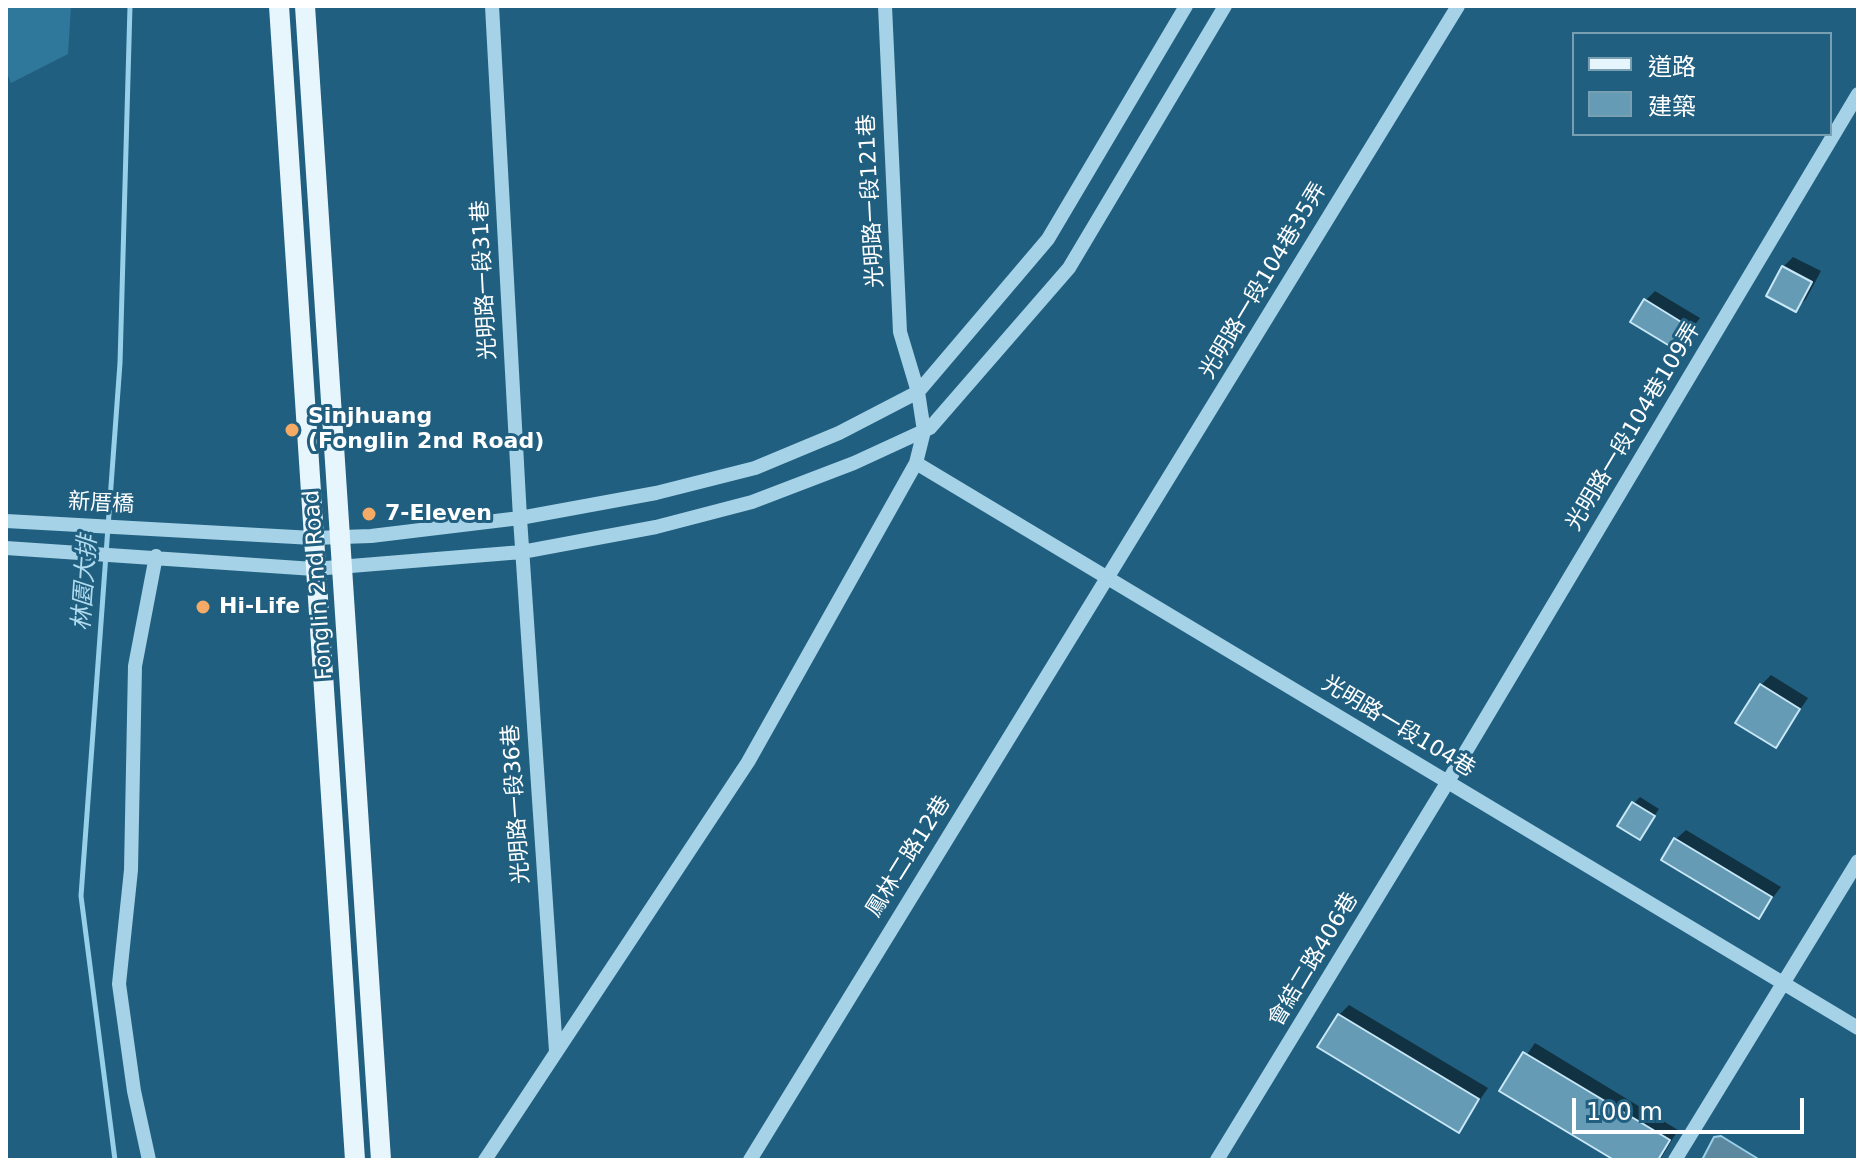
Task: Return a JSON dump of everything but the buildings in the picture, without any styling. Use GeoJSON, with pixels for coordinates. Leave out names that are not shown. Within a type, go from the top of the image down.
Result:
{"type":"FeatureCollection","features":[{"type":"Feature","properties":{"kind":"main road","name":"Fonglin 2nd Road"},"geometry":{"type":"LineString","coordinates":[[279,6],[355,1160]]}},
{"type":"Feature","properties":{"kind":"main road","name":"Fonglin 2nd Road"},"geometry":{"type":"LineString","coordinates":[[305,6],[381,1160]]}},
{"type":"Feature","properties":{"kind":"street","name":"光明路一段31巷"},"geometry":{"type":"LineString","coordinates":[[492,6],[522,552]]}},
{"type":"Feature","properties":{"kind":"street","name":"光明路一段121巷"},"geometry":{"type":"LineString","coordinates":[[885,6],[900,332],[918,392],[924,431]]}},
{"type":"Feature","properties":{"kind":"street"},"geometry":{"type":"LineString","coordinates":[[918,392],[1048,239],[1186,6]]}},
{"type":"Feature","properties":{"kind":"street"},"geometry":{"type":"LineString","coordinates":[[6,548],[314,569],[522,552],[656,527],[752,502],[924,431],[1069,268],[1225,6]]}},
{"type":"Feature","properties":{"kind":"street","name":"光明路一段104巷35弄"},"geometry":{"type":"LineString","coordinates":[[1108,578],[1458,6]]}},
{"type":"Feature","properties":{"kind":"street","name":"光明路一段104巷109弄"},"geometry":{"type":"LineString","coordinates":[[1447,783],[1858,94]]}},
{"type":"Feature","properties":{"kind":"street","name":"新厝橋"},"geometry":{"type":"LineString","coordinates":[[6,521],[313,538],[520,518],[656,493],[755,468],[839,433],[918,392]]}},
{"type":"Feature","properties":{"kind":"street"},"geometry":{"type":"LineString","coordinates":[[485,1160],[748,762],[916,463],[924,431]]}},
{"type":"Feature","properties":{"kind":"street","name":"光明路一段104巷"},"geometry":{"type":"LineString","coordinates":[[916,463],[1858,1028]]}},
{"type":"Feature","properties":{"kind":"street","name":"光明路一段36巷"},"geometry":{"type":"LineString","coordinates":[[522,552],[556,1052]]}},
{"type":"Feature","properties":{"kind":"street"},"geometry":{"type":"LineString","coordinates":[[149,1160],[119,984],[131,870],[135,666],[152,556]]}},
{"type":"Feature","properties":{"kind":"street","name":"鳳林二路12巷"},"geometry":{"type":"LineString","coordinates":[[750,1160],[1108,578]]}},
{"type":"Feature","properties":{"kind":"street","name":"會結二路406巷"},"geometry":{"type":"LineString","coordinates":[[1217,1160],[1447,783]]}},
{"type":"Feature","properties":{"kind":"street"},"geometry":{"type":"LineString","coordinates":[[1675,1160],[1858,861]]}},
{"type":"Feature","properties":{"kind":"shaded area"},"geometry":{"type":"Polygon","coordinates":[[[6,6],[71,6],[68,54],[11,83],[6,71],[6,6]]]}},
{"type":"Feature","properties":{"kind":"shaded area"},"geometry":{"type":"Polygon","coordinates":[[[1721,1136],[1760,1160],[1702,1160],[1714,1137],[1721,1136]]]}},
{"type":"Feature","properties":{"kind":"waterway","name":"林園大排"},"geometry":{"type":"LineString","coordinates":[[115,1160],[81,896],[120,363],[130,6]]}},
{"type":"Feature","properties":{"kind":"place","name":"Sinjhuang (Fonglin 2nd Road)"},"geometry":{"type":"Point","coordinates":[292,430]}},
{"type":"Feature","properties":{"kind":"place","name":"7-Eleven"},"geometry":{"type":"Point","coordinates":[369,514]}},
{"type":"Feature","properties":{"kind":"place","name":"Hi-Life"},"geometry":{"type":"Point","coordinates":[203,607]}}]}
